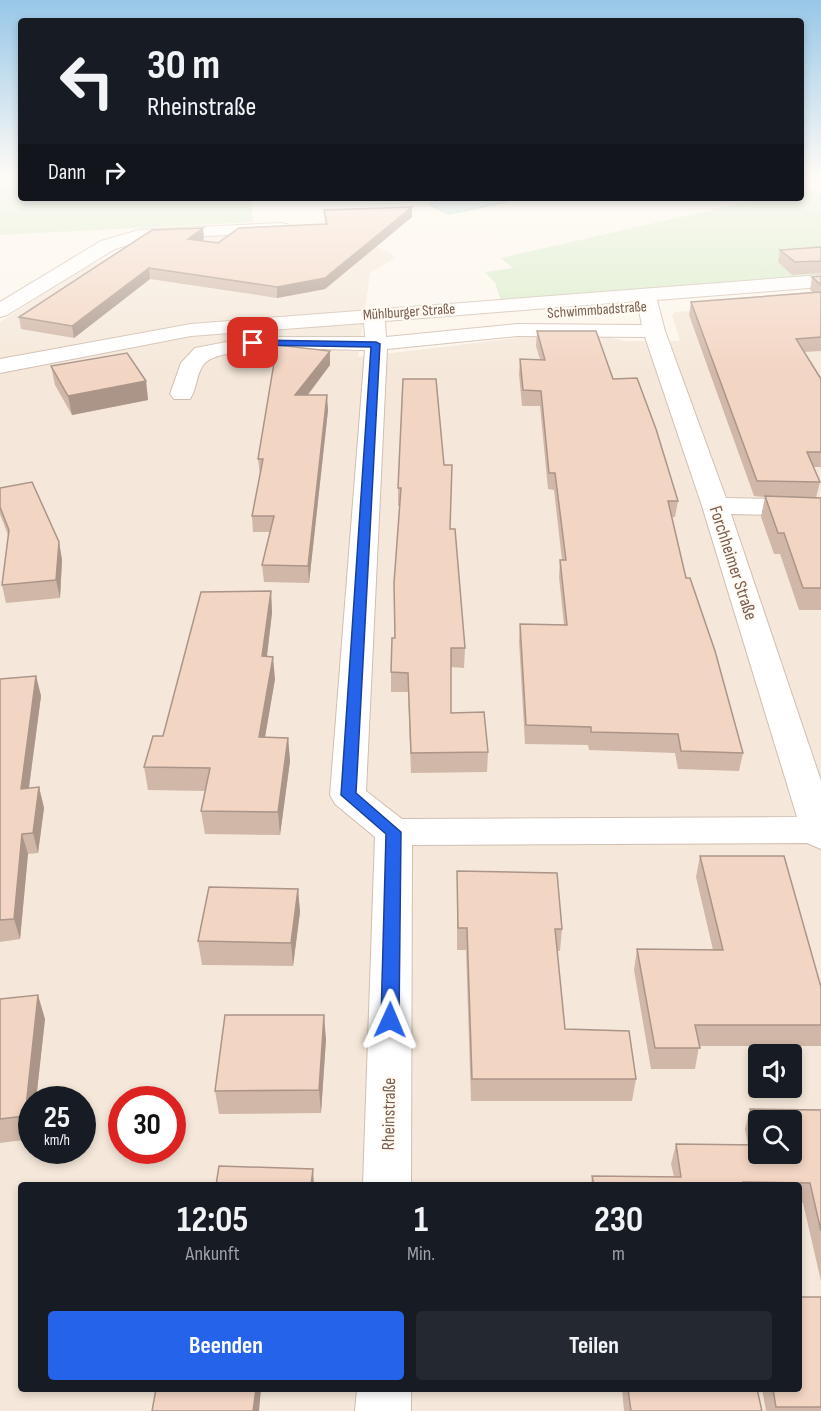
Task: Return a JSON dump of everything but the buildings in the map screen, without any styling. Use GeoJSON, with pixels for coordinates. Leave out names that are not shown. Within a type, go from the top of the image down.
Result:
{"type":"FeatureCollection","features":[{"type":"Feature","properties":{"kind":"street"},"geometry":{"type":"LineString","coordinates":[[0,311],[108,245],[121,241]]}},
{"type":"Feature","properties":{"kind":"street"},"geometry":{"type":"LineString","coordinates":[[650,311],[821,281]]}},
{"type":"Feature","properties":{"kind":"street","name":"Schwimmbadstraße"},"geometry":{"type":"LineString","coordinates":[[376,344],[517,330],[650,311],[821,293]]}},
{"type":"Feature","properties":{"kind":"street","name":"Schwimmbadstraße"},"geometry":{"type":"LineString","coordinates":[[374,315],[395,324],[650,311]]}},
{"type":"Feature","properties":{"kind":"street","name":"Forchheimer Straße"},"geometry":{"type":"LineString","coordinates":[[394,832],[820,833],[650,311]]}},
{"type":"Feature","properties":{"kind":"street"},"geometry":{"type":"LineString","coordinates":[[374,315],[376,344],[348,795],[394,832]]}},
{"type":"Feature","properties":{"kind":"street","name":"Mühlburger Straße"},"geometry":{"type":"LineString","coordinates":[[0,366],[191,330],[374,315]]}},
{"type":"Feature","properties":{"kind":"street"},"geometry":{"type":"LineString","coordinates":[[182,394],[192,363],[203,353],[253,343],[376,344]]}},
{"type":"Feature","properties":{"kind":"street"},"geometry":{"type":"LineString","coordinates":[[715,506],[821,508]]}},
{"type":"Feature","properties":{"kind":"street","name":"Rheinstraße"},"geometry":{"type":"LineString","coordinates":[[387,1182],[394,832]]}},
{"type":"Feature","properties":{"kind":"street"},"geometry":{"type":"LineString","coordinates":[[383,1411],[384,1392]]}},
{"type":"Feature","properties":{"kind":"shaded area"},"geometry":{"type":"Polygon","coordinates":[[[144,241],[366,241],[396,257],[370,273],[358,357],[516,338],[602,336],[627,341],[680,341],[672,315],[675,312],[821,299],[821,1411],[0,1411],[0,322],[79,271],[144,241]]]}},
{"type":"Feature","properties":{"kind":"green space"},"geometry":{"type":"Polygon","coordinates":[[[576,241],[821,241],[821,276],[501,300],[495,283],[485,272],[513,268],[501,258],[576,241]]]}},
{"type":"Feature","properties":{"kind":"route"},"geometry":{"type":"LineString","coordinates":[[253,343],[376,344],[348,795],[394,832],[390,1020]]}}]}
